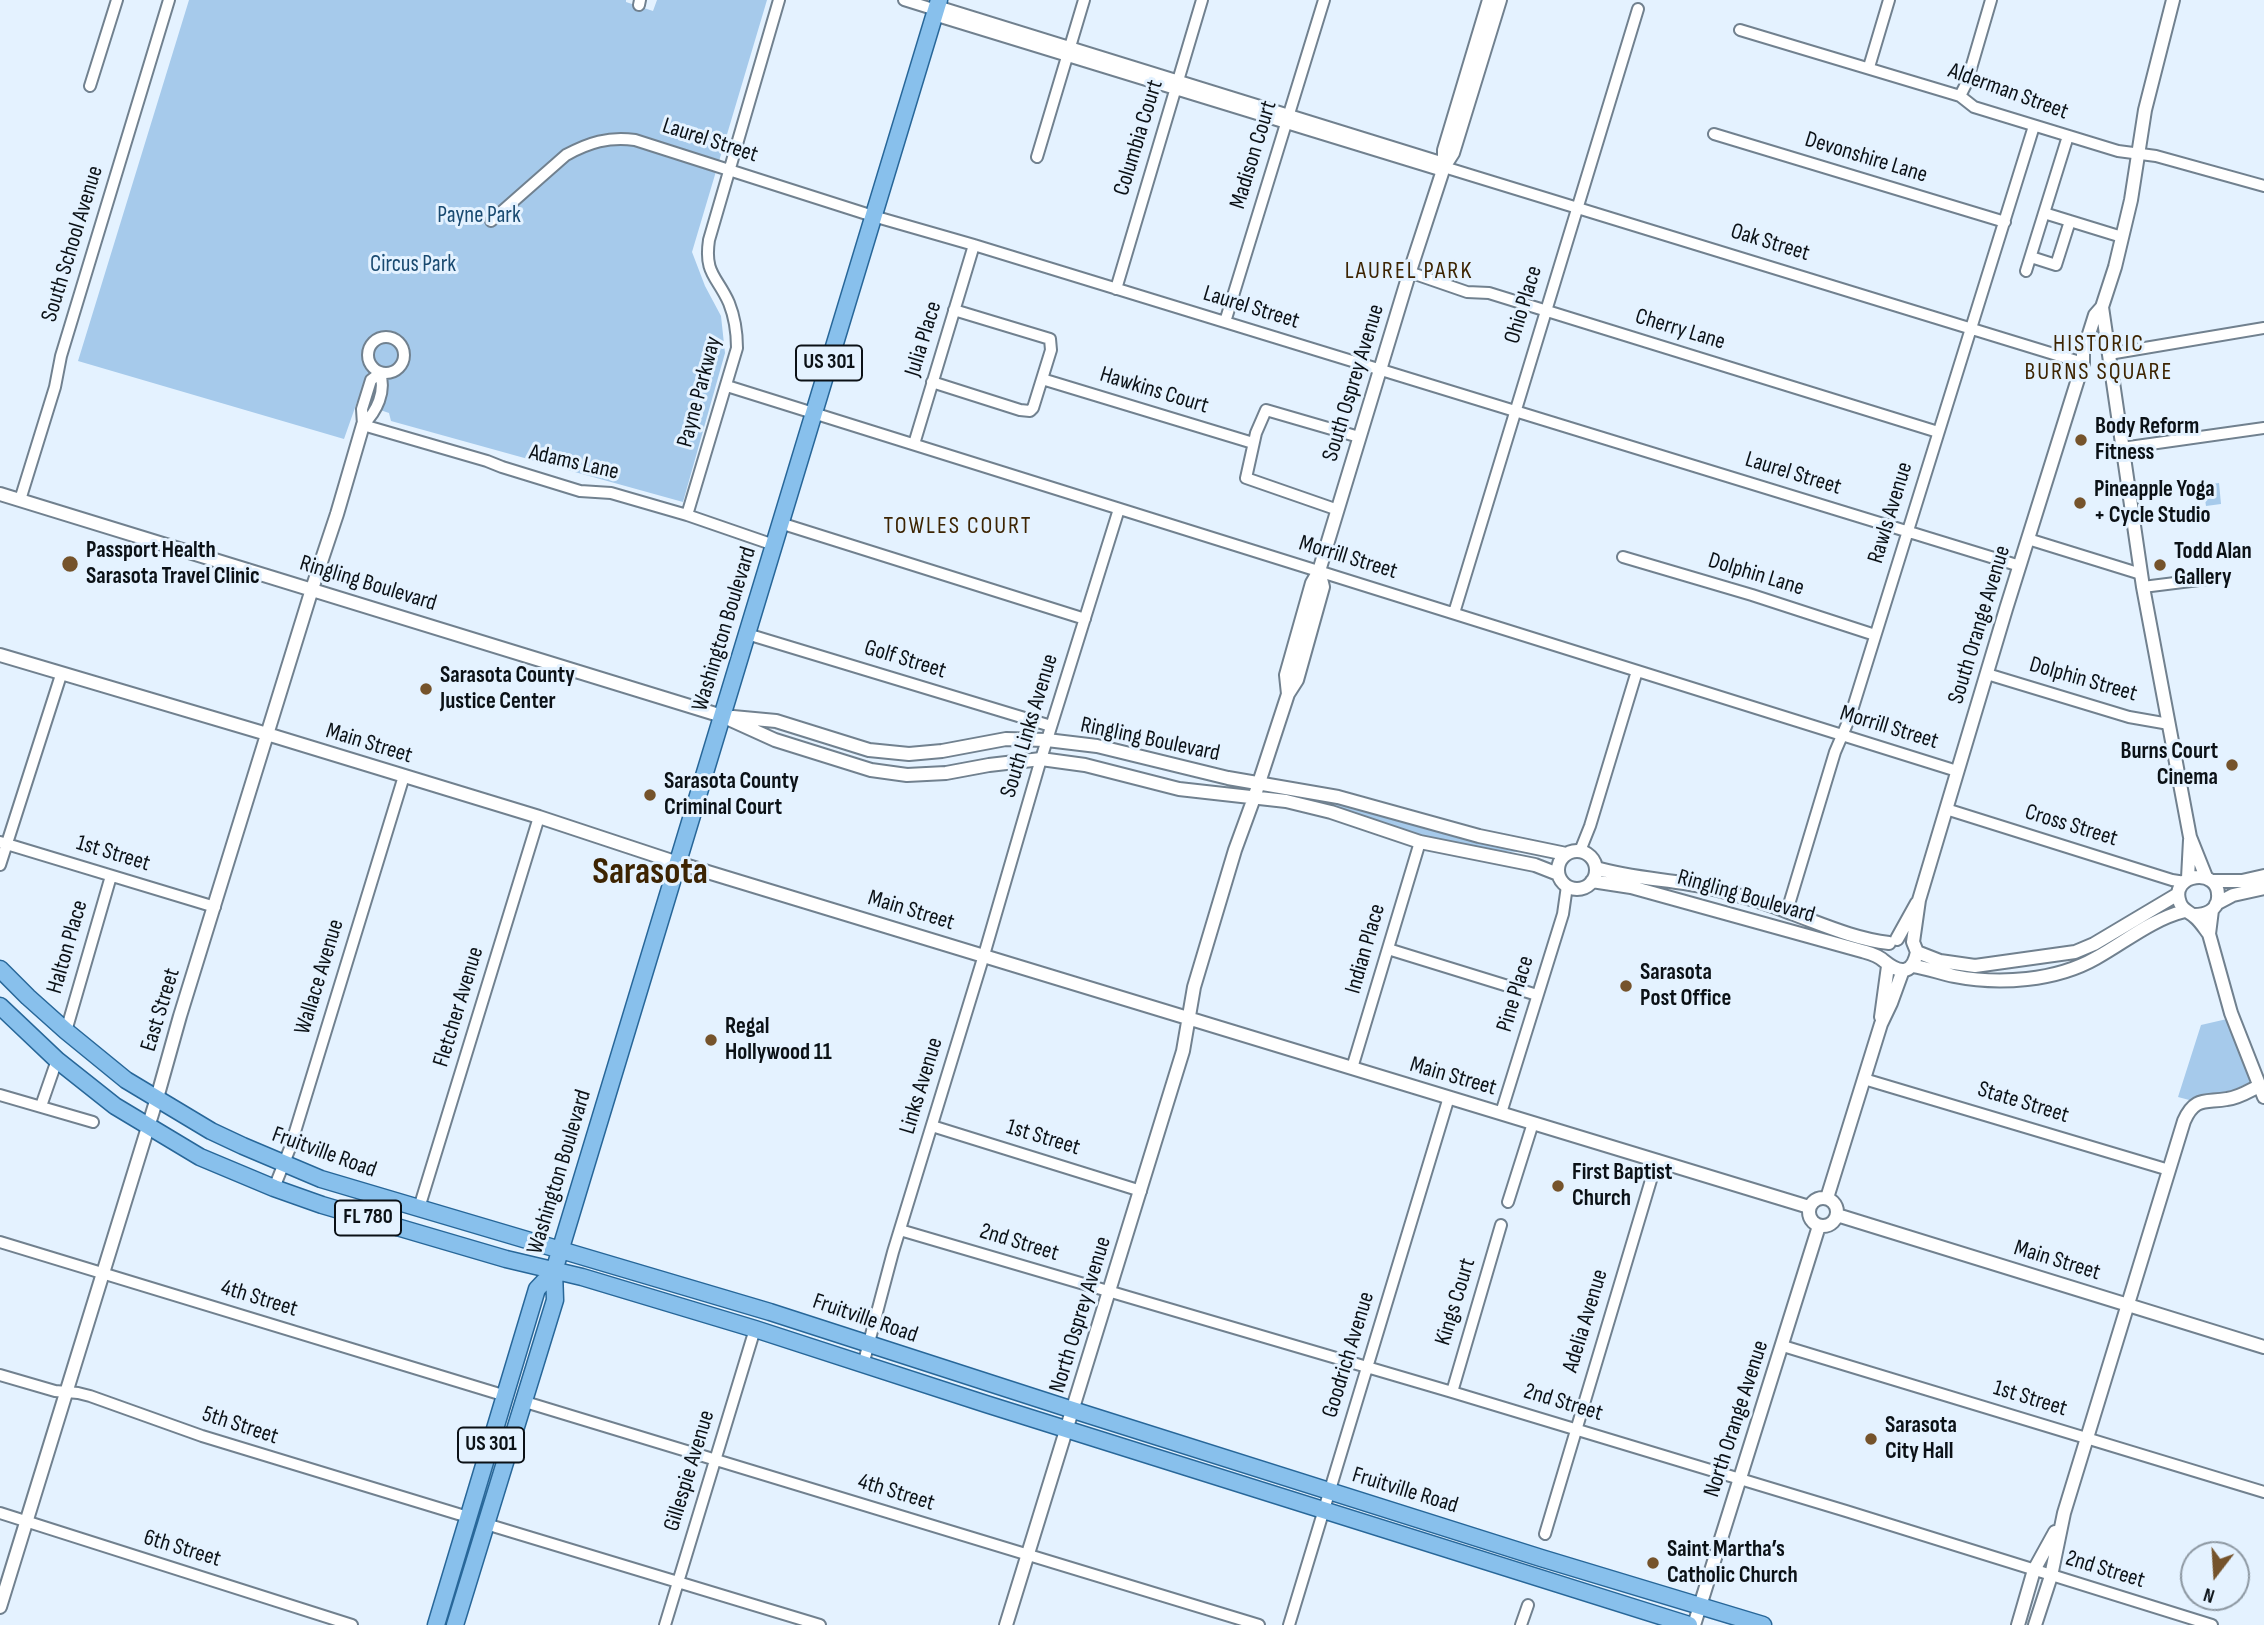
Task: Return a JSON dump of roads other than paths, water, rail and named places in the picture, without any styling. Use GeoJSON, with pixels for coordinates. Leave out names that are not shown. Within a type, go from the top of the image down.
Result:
{"type":"FeatureCollection","features":[{"type":"Feature","properties":{"kind":"main road","name":"Washington Boulevard"},"geometry":{"type":"LineString","coordinates":[[454,1625],[555,1300],[554,1271],[936,8]]}},
{"type":"Feature","properties":{"kind":"main road","name":"Fruitville Road"},"geometry":{"type":"LineString","coordinates":[[0,969],[28,998],[126,1080],[211,1130],[283,1164],[344,1187],[771,1311],[1073,1410],[1763,1625]]}},
{"type":"Feature","properties":{"kind":"main road","name":"Fruitville Road"},"geometry":{"type":"LineString","coordinates":[[0,1006],[57,1060],[115,1106],[200,1157],[274,1188],[322,1205],[582,1277],[755,1329],[1323,1511],[1692,1625]]}},
{"type":"Feature","properties":{"kind":"main road","name":"Washington Boulevard"},"geometry":{"type":"LineString","coordinates":[[436,1625],[537,1289],[554,1271]]}},
{"type":"Feature","properties":{"kind":"main road"},"geometry":{"type":"LineString","coordinates":[[454,1625],[450,1612],[474,1533],[473,1524],[468,1517]]}},
{"type":"Feature","properties":{"kind":"street"},"geometry":{"type":"LineString","coordinates":[[90,86],[117,0]]}},
{"type":"Feature","properties":{"kind":"street","name":"South School Avenue"},"geometry":{"type":"LineString","coordinates":[[20,500],[169,0]]}},
{"type":"Feature","properties":{"kind":"street","name":"Payne Parkway"},"geometry":{"type":"LineString","coordinates":[[687,515],[737,348],[737,330],[728,301],[709,270],[707,256],[711,229],[779,0]]}},
{"type":"Feature","properties":{"kind":"street"},"geometry":{"type":"LineString","coordinates":[[904,0],[936,8]]}},
{"type":"Feature","properties":{"kind":"street"},"geometry":{"type":"LineString","coordinates":[[1037,157],[1084,0]]}},
{"type":"Feature","properties":{"kind":"street","name":"Columbia Court"},"geometry":{"type":"LineString","coordinates":[[1116,289],[1202,0]]}},
{"type":"Feature","properties":{"kind":"street","name":"Madison Court"},"geometry":{"type":"LineString","coordinates":[[1225,322],[1324,0]]}},
{"type":"Feature","properties":{"kind":"street","name":"South Osprey Avenue"},"geometry":{"type":"LineString","coordinates":[[1444,167],[1444,150],[1489,0]]}},
{"type":"Feature","properties":{"kind":"street","name":"South Osprey Avenue"},"geometry":{"type":"LineString","coordinates":[[1189,1017],[1198,974],[1235,850],[1288,694],[1286,675],[1312,583],[1319,571],[1409,272],[1444,167],[1453,153],[1500,0]]}},
{"type":"Feature","properties":{"kind":"street"},"geometry":{"type":"LineString","coordinates":[[1869,67],[1889,0]]}},
{"type":"Feature","properties":{"kind":"street"},"geometry":{"type":"LineString","coordinates":[[1960,96],[1967,82],[1991,0]]}},
{"type":"Feature","properties":{"kind":"street","name":"South Orange Avenue"},"geometry":{"type":"LineString","coordinates":[[1908,968],[1915,947],[1919,900],[1957,771],[2084,363],[2084,353],[2095,315],[2102,311],[2132,200],[2155,64],[2173,0]]}},
{"type":"Feature","properties":{"kind":"street","name":"Oak Street"},"geometry":{"type":"LineString","coordinates":[[936,8],[1177,85],[2084,363]]}},
{"type":"Feature","properties":{"kind":"street","name":"Ohio Place"},"geometry":{"type":"LineString","coordinates":[[1454,614],[1638,9]]}},
{"type":"Feature","properties":{"kind":"street","name":"Alderman Street"},"geometry":{"type":"LineString","coordinates":[[1740,30],[1960,96],[1974,107],[2034,126],[2118,150],[2203,167],[2264,186]]}},
{"type":"Feature","properties":{"kind":"street","name":"Rawls Avenue"},"geometry":{"type":"LineString","coordinates":[[1787,911],[1835,751],[1850,717],[2034,126]]}},
{"type":"Feature","properties":{"kind":"street","name":"Devonshire Lane"},"geometry":{"type":"LineString","coordinates":[[1714,134],[2005,222]]}},
{"type":"Feature","properties":{"kind":"street"},"geometry":{"type":"LineString","coordinates":[[2026,271],[2068,136]]}},
{"type":"Feature","properties":{"kind":"street","name":"Laurel Street"},"geometry":{"type":"LineString","coordinates":[[491,220],[566,155],[593,142],[609,139],[635,140],[873,216],[2020,566]]}},
{"type":"Feature","properties":{"kind":"street"},"geometry":{"type":"LineString","coordinates":[[2044,213],[2122,237]]}},
{"type":"Feature","properties":{"kind":"street"},"geometry":{"type":"LineString","coordinates":[[2031,257],[2056,265],[2070,221]]}},
{"type":"Feature","properties":{"kind":"street","name":"Julia Place"},"geometry":{"type":"LineString","coordinates":[[914,444],[974,245]]}},
{"type":"Feature","properties":{"kind":"street","name":"Cherry Lane"},"geometry":{"type":"LineString","coordinates":[[1409,272],[1467,292],[1489,293],[1938,432]]}},
{"type":"Feature","properties":{"kind":"street"},"geometry":{"type":"LineString","coordinates":[[932,382],[1028,412],[1033,408],[1042,379],[1051,349],[1049,339],[954,310]]}},
{"type":"Feature","properties":{"kind":"street"},"geometry":{"type":"LineString","coordinates":[[2035,1625],[2051,1576],[2064,1513],[2181,1129],[2189,1111],[2196,1105],[2262,1089],[2231,1013],[2209,934],[2217,891],[2190,837],[2142,580],[2102,311]]}},
{"type":"Feature","properties":{"kind":"street"},"geometry":{"type":"LineString","coordinates":[[2109,354],[2264,328]]}},
{"type":"Feature","properties":{"kind":"street","name":"East Street"},"geometry":{"type":"LineString","coordinates":[[0,1607],[180,1016],[337,514],[363,425],[362,409],[371,380],[380,373]]}},
{"type":"Feature","properties":{"kind":"street","name":"Hawkins Court"},"geometry":{"type":"LineString","coordinates":[[1042,379],[1253,443]]}},
{"type":"Feature","properties":{"kind":"street","name":"Morrill Street"},"geometry":{"type":"LineString","coordinates":[[727,386],[1957,771]]}},
{"type":"Feature","properties":{"kind":"street"},"geometry":{"type":"LineString","coordinates":[[1338,510],[1246,478],[1253,443],[1266,410],[1359,437]]}},
{"type":"Feature","properties":{"kind":"street","name":"Adams Lane"},"geometry":{"type":"LineString","coordinates":[[363,425],[580,491],[611,493],[687,515],[774,545]]}},
{"type":"Feature","properties":{"kind":"street"},"geometry":{"type":"LineString","coordinates":[[2122,448],[2264,428]]}},
{"type":"Feature","properties":{"kind":"street","name":"Ringling Boulevard"},"geometry":{"type":"LineString","coordinates":[[0,494],[722,716],[775,740],[871,770],[907,775],[946,773],[1041,759],[1085,765],[1179,789],[1286,801],[1331,812],[1420,842],[1535,865],[1558,874]]}},
{"type":"Feature","properties":{"kind":"street","name":"South Links Avenue"},"geometry":{"type":"LineString","coordinates":[[984,955],[1041,759],[1119,509]]}},
{"type":"Feature","properties":{"kind":"street"},"geometry":{"type":"LineString","coordinates":[[780,523],[1085,619]]}},
{"type":"Feature","properties":{"kind":"street"},"geometry":{"type":"LineString","coordinates":[[2028,539],[2142,580],[2207,579]]}},
{"type":"Feature","properties":{"kind":"street","name":"Dolphin Lane"},"geometry":{"type":"LineString","coordinates":[[1623,557],[1875,635]]}},
{"type":"Feature","properties":{"kind":"street","name":"Golf Street"},"geometry":{"type":"LineString","coordinates":[[747,634],[1051,726]]}},
{"type":"Feature","properties":{"kind":"street","name":"Main Street"},"geometry":{"type":"LineString","coordinates":[[0,655],[267,734],[539,817],[678,863],[1809,1207]]}},
{"type":"Feature","properties":{"kind":"street"},"geometry":{"type":"LineString","coordinates":[[1580,851],[1637,671]]}},
{"type":"Feature","properties":{"kind":"street","name":"Dolphin Street"},"geometry":{"type":"LineString","coordinates":[[1987,674],[2129,717],[2169,724]]}},
{"type":"Feature","properties":{"kind":"street"},"geometry":{"type":"LineString","coordinates":[[0,865],[3,843],[61,675]]}},
{"type":"Feature","properties":{"kind":"street","name":"Ringling Boulevard"},"geometry":{"type":"LineString","coordinates":[[722,716],[776,721],[869,750],[909,754],[1006,739],[1047,740],[1097,746],[1228,778],[1338,797],[1479,835],[1566,854]]}},
{"type":"Feature","properties":{"kind":"street","name":"Wallace Avenue"},"geometry":{"type":"LineString","coordinates":[[274,1188],[290,1148],[404,776]]}},
{"type":"Feature","properties":{"kind":"street","name":"Cross Street"},"geometry":{"type":"LineString","coordinates":[[1946,809],[2172,880],[2186,880]]}},
{"type":"Feature","properties":{"kind":"street","name":"Fletcher Avenue"},"geometry":{"type":"LineString","coordinates":[[419,1208],[539,817]]}},
{"type":"Feature","properties":{"kind":"street"},"geometry":{"type":"LineString","coordinates":[[1915,947],[1940,961],[1975,966],[2075,952],[2094,944],[2178,894],[2186,880],[2190,837]]}},
{"type":"Feature","properties":{"kind":"street","name":"Indian Place"},"geometry":{"type":"LineString","coordinates":[[1352,1068],[1420,842]]}},
{"type":"Feature","properties":{"kind":"street","name":"1st Street"},"geometry":{"type":"LineString","coordinates":[[3,843],[215,907]]}},
{"type":"Feature","properties":{"kind":"street"},"geometry":{"type":"LineString","coordinates":[[1580,851],[1592,858],[1594,875],[1582,888],[1567,886],[1558,874],[1558,865],[1566,854],[1580,851]]}},
{"type":"Feature","properties":{"kind":"street","name":"Ringling Boulevard"},"geometry":{"type":"LineString","coordinates":[[1594,875],[1616,874],[1713,888],[1787,911],[1839,932],[1871,941],[1893,941],[1915,947]]}},
{"type":"Feature","properties":{"kind":"street","name":"Ringling Boulevard"},"geometry":{"type":"LineString","coordinates":[[1594,875],[1862,951],[1887,964],[1908,968]]}},
{"type":"Feature","properties":{"kind":"street","name":"Halton Place"},"geometry":{"type":"LineString","coordinates":[[66,1031],[111,876]]}},
{"type":"Feature","properties":{"kind":"street"},"geometry":{"type":"LineString","coordinates":[[2186,880],[2197,876],[2242,881],[2264,876]]}},
{"type":"Feature","properties":{"kind":"street","name":"Pine Place"},"geometry":{"type":"LineString","coordinates":[[1501,1113],[1563,914],[1567,886]]}},
{"type":"Feature","properties":{"kind":"street"},"geometry":{"type":"LineString","coordinates":[[1827,1198],[1881,1024],[1908,968],[1979,979],[2007,980],[2075,969],[2166,917],[2190,913],[2204,915],[2232,895],[2264,888]]}},
{"type":"Feature","properties":{"kind":"street"},"geometry":{"type":"LineString","coordinates":[[2178,894],[2180,903],[2209,934]]}},
{"type":"Feature","properties":{"kind":"street","name":"South Orange Avenue"},"geometry":{"type":"LineString","coordinates":[[1887,964],[1884,953],[1919,900]]}},
{"type":"Feature","properties":{"kind":"street"},"geometry":{"type":"LineString","coordinates":[[1388,949],[1537,995]]}},
{"type":"Feature","properties":{"kind":"street","name":"Links Avenue"},"geometry":{"type":"LineString","coordinates":[[863,1365],[900,1230],[984,955]]}},
{"type":"Feature","properties":{"kind":"street"},"geometry":{"type":"LineString","coordinates":[[1881,1024],[1887,964]]}},
{"type":"Feature","properties":{"kind":"street","name":"North Osprey Avenue"},"geometry":{"type":"LineString","coordinates":[[1006,1625],[1141,1191],[1182,1051],[1189,1017]]}},
{"type":"Feature","properties":{"kind":"street"},"geometry":{"type":"LineString","coordinates":[[41,1107],[57,1060]]}},
{"type":"Feature","properties":{"kind":"street","name":"State Street"},"geometry":{"type":"LineString","coordinates":[[1864,1079],[2169,1170]]}},
{"type":"Feature","properties":{"kind":"street"},"geometry":{"type":"LineString","coordinates":[[0,1095],[93,1122]]}},
{"type":"Feature","properties":{"kind":"street","name":"Goodrich Avenue"},"geometry":{"type":"LineString","coordinates":[[1289,1625],[1449,1097]]}},
{"type":"Feature","properties":{"kind":"street"},"geometry":{"type":"LineString","coordinates":[[1508,1202],[1533,1123]]}},
{"type":"Feature","properties":{"kind":"street","name":"1st Street"},"geometry":{"type":"LineString","coordinates":[[932,1126],[1141,1191]]}},
{"type":"Feature","properties":{"kind":"street","name":"Adelia Avenue"},"geometry":{"type":"LineString","coordinates":[[1545,1534],[1657,1160]]}},
{"type":"Feature","properties":{"kind":"street"},"geometry":{"type":"LineString","coordinates":[[1827,1198],[1836,1205],[1837,1215],[1828,1226],[1819,1226],[1811,1220],[1809,1207],[1815,1200],[1827,1198]]}},
{"type":"Feature","properties":{"kind":"street","name":"Main Street"},"geometry":{"type":"LineString","coordinates":[[1837,1215],[2264,1347]]}},
{"type":"Feature","properties":{"kind":"street","name":"Kings Court"},"geometry":{"type":"LineString","coordinates":[[1452,1392],[1501,1225]]}},
{"type":"Feature","properties":{"kind":"street","name":"North Orange Avenue"},"geometry":{"type":"LineString","coordinates":[[1692,1625],[1819,1226]]}},
{"type":"Feature","properties":{"kind":"street","name":"2nd Street"},"geometry":{"type":"LineString","coordinates":[[900,1230],[1575,1429],[2212,1625]]}},
{"type":"Feature","properties":{"kind":"street","name":"4th Street"},"geometry":{"type":"LineString","coordinates":[[0,1242],[506,1396]]}},
{"type":"Feature","properties":{"kind":"street","name":"Gillespie Avenue"},"geometry":{"type":"LineString","coordinates":[[665,1625],[755,1329]]}},
{"type":"Feature","properties":{"kind":"street","name":"1st Street"},"geometry":{"type":"LineString","coordinates":[[1783,1346],[2264,1492]]}},
{"type":"Feature","properties":{"kind":"street","name":"5th Street"},"geometry":{"type":"LineString","coordinates":[[0,1375],[55,1391],[90,1396],[202,1436],[468,1517]]}},
{"type":"Feature","properties":{"kind":"street","name":"4th Street"},"geometry":{"type":"LineString","coordinates":[[522,1401],[1259,1625]]}},
{"type":"Feature","properties":{"kind":"street","name":"6th Street"},"geometry":{"type":"LineString","coordinates":[[0,1513],[352,1625]]}},
{"type":"Feature","properties":{"kind":"street"},"geometry":{"type":"LineString","coordinates":[[2018,1625],[2034,1570],[2064,1513]]}},
{"type":"Feature","properties":{"kind":"street"},"geometry":{"type":"LineString","coordinates":[[486,1524],[820,1625]]}},
{"type":"Feature","properties":{"kind":"street"},"geometry":{"type":"LineString","coordinates":[[1521,1625],[1528,1605]]}},
{"type":"Feature","properties":{"kind":"place","name":"Body Reform Fitness"},"geometry":{"type":"Point","coordinates":[2081,440]}},
{"type":"Feature","properties":{"kind":"place","name":"Pineapple Yoga + Cycle Studio"},"geometry":{"type":"Point","coordinates":[2080,503]}},
{"type":"Feature","properties":{"kind":"place","name":"Passport Health Sarasota Travel Clinic"},"geometry":{"type":"Point","coordinates":[70,564]}},
{"type":"Feature","properties":{"kind":"place","name":"Todd Alan Gallery"},"geometry":{"type":"Point","coordinates":[2160,565]}},
{"type":"Feature","properties":{"kind":"place","name":"Sarasota County Justice Center"},"geometry":{"type":"Point","coordinates":[426,689]}},
{"type":"Feature","properties":{"kind":"place","name":"Burns Court Cinema"},"geometry":{"type":"Point","coordinates":[2232,765]}},
{"type":"Feature","properties":{"kind":"place","name":"Sarasota County Criminal Court"},"geometry":{"type":"Point","coordinates":[650,795]}},
{"type":"Feature","properties":{"kind":"place","name":"Sarasota Post Office"},"geometry":{"type":"Point","coordinates":[1626,986]}},
{"type":"Feature","properties":{"kind":"place","name":"Regal Hollywood 11"},"geometry":{"type":"Point","coordinates":[711,1040]}},
{"type":"Feature","properties":{"kind":"place","name":"First Baptist Church"},"geometry":{"type":"Point","coordinates":[1558,1186]}},
{"type":"Feature","properties":{"kind":"place","name":"Sarasota City Hall"},"geometry":{"type":"Point","coordinates":[1871,1439]}},
{"type":"Feature","properties":{"kind":"place","name":"Saint Martha’s Catholic Church"},"geometry":{"type":"Point","coordinates":[1653,1563]}},
{"type":"Feature","properties":{"kind":"district","name":"LAUREL PARK"},"geometry":{"type":"Point","coordinates":[1409,272]}},
{"type":"Feature","properties":{"kind":"district","name":"HISTORIC BURNS SQUARE"},"geometry":{"type":"Point","coordinates":[2099,359]}},
{"type":"Feature","properties":{"kind":"district","name":"TOWLES COURT"},"geometry":{"type":"Point","coordinates":[958,527]}},
{"type":"Feature","properties":{"kind":"district","name":"Sarasota"},"geometry":{"type":"Point","coordinates":[650,874]}},
{"type":"Feature","properties":{"kind":"park label","name":"Payne Park"},"geometry":{"type":"Point","coordinates":[479,216]}},
{"type":"Feature","properties":{"kind":"park label","name":"Circus Park"},"geometry":{"type":"Point","coordinates":[413,265]}}]}
